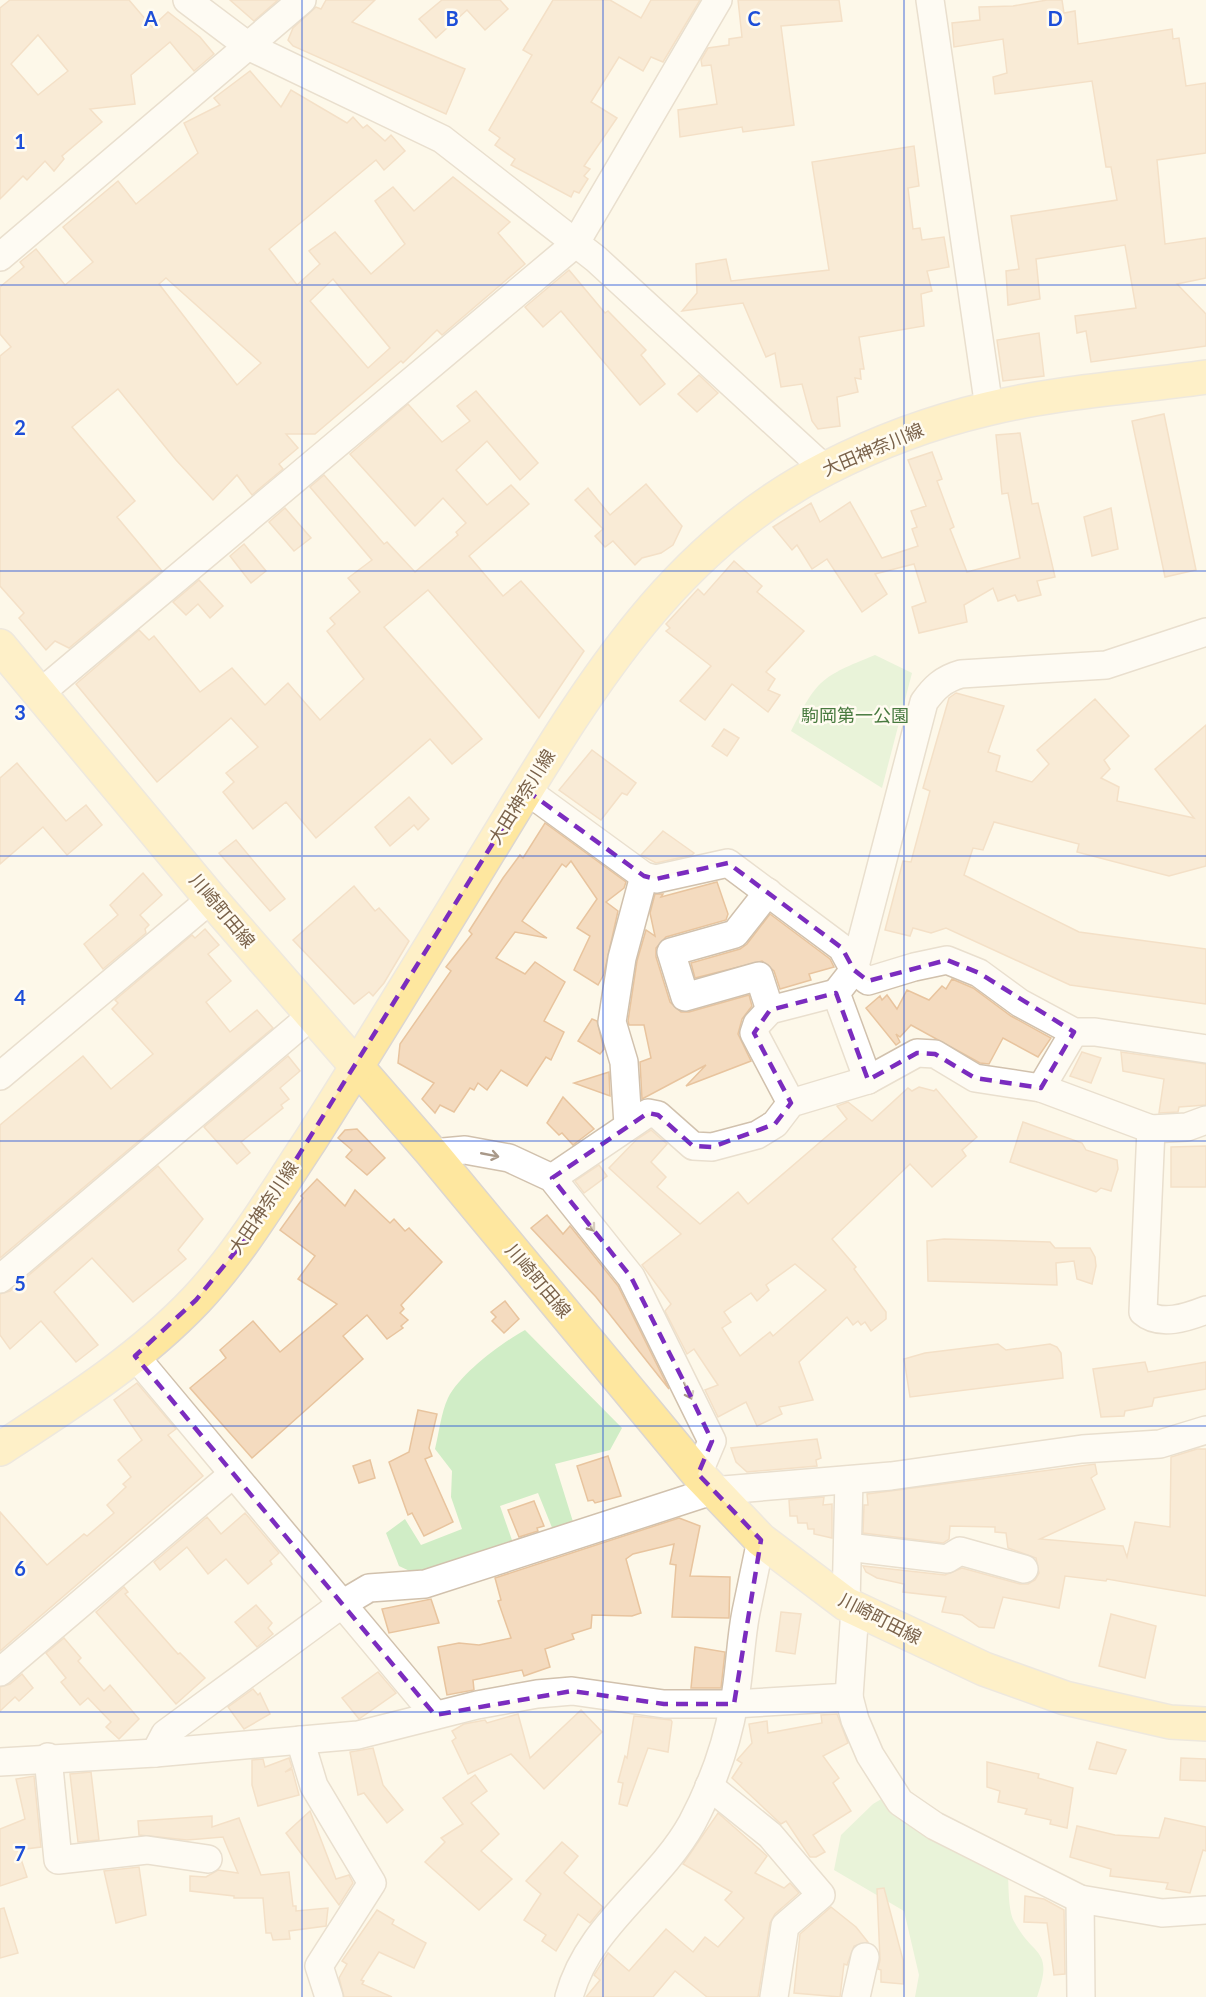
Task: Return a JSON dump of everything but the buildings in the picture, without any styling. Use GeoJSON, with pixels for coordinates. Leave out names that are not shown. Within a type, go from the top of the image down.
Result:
{"type":"FeatureCollection","features":[{"type":"Feature","properties":{"kind":"main road","name":"大田神奈川線"},"geometry":{"type":"LineString","coordinates":[[0,1449],[89,1391],[135,1356],[196,1300],[249,1235],[356,1068],[561,734],[642,618],[705,551],[755,511],[825,469],[899,435],[989,408],[1206,377]]}},
{"type":"Feature","properties":{"kind":"main road","name":"川崎町田線"},"geometry":{"type":"LineString","coordinates":[[4,658],[39,694],[311,1016],[432,1153],[705,1482],[761,1540],[850,1607],[984,1669],[1065,1698],[1170,1722],[1206,1724]]}},
{"type":"Feature","properties":{"kind":"street"},"geometry":{"type":"LineString","coordinates":[[187,0],[248,46],[442,139],[575,244],[825,469]]}},
{"type":"Feature","properties":{"kind":"street"},"geometry":{"type":"LineString","coordinates":[[0,257],[302,0]]}},
{"type":"Feature","properties":{"kind":"street"},"geometry":{"type":"LineString","coordinates":[[39,694],[575,244],[718,0]]}},
{"type":"Feature","properties":{"kind":"street"},"geometry":{"type":"LineString","coordinates":[[930,0],[989,408]]}},
{"type":"Feature","properties":{"kind":"street"},"geometry":{"type":"LineString","coordinates":[[790,1103],[754,1033],[757,1024],[770,1010],[836,993],[854,970],[924,702],[933,689],[941,682],[961,674],[1106,665],[1206,632]]}},
{"type":"Feature","properties":{"kind":"street"},"geometry":{"type":"LineString","coordinates":[[526,790],[644,876],[656,879],[728,863],[842,948],[854,970],[868,981],[947,960],[979,973],[1020,1003],[1074,1032],[1095,1032],[1206,1049]]}},
{"type":"Feature","properties":{"kind":"street"},"geometry":{"type":"LineString","coordinates":[[628,1125],[624,1062],[612,1022],[622,958],[644,876]]}},
{"type":"Feature","properties":{"kind":"street"},"geometry":{"type":"LineString","coordinates":[[768,892],[735,934],[671,952],[685,997],[759,976],[770,1010]]}},
{"type":"Feature","properties":{"kind":"street"},"geometry":{"type":"LineString","coordinates":[[0,1076],[211,899]]}},
{"type":"Feature","properties":{"kind":"street"},"geometry":{"type":"LineString","coordinates":[[836,993],[868,1080]]}},
{"type":"Feature","properties":{"kind":"street"},"geometry":{"type":"LineString","coordinates":[[0,1279],[311,1016]]}},
{"type":"Feature","properties":{"kind":"street"},"geometry":{"type":"LineString","coordinates":[[1041,1088],[1074,1032]]}},
{"type":"Feature","properties":{"kind":"street"},"geometry":{"type":"LineString","coordinates":[[552,1178],[648,1113],[658,1115],[693,1146],[712,1147],[757,1135],[775,1124],[790,1103],[868,1080],[917,1053],[935,1054],[975,1078],[1041,1088],[1151,1129],[1187,1127],[1206,1120]]}},
{"type":"Feature","properties":{"kind":"street"},"geometry":{"type":"LineString","coordinates":[[1151,1129],[1143,1312],[1149,1317],[1180,1319],[1206,1310]]}},
{"type":"Feature","properties":{"kind":"street"},"geometry":{"type":"LineString","coordinates":[[432,1153],[465,1150],[509,1158],[552,1178],[631,1277],[682,1378],[712,1441],[705,1482]]}},
{"type":"Feature","properties":{"kind":"street"},"geometry":{"type":"LineString","coordinates":[[135,1356],[435,1715]]}},
{"type":"Feature","properties":{"kind":"street"},"geometry":{"type":"LineString","coordinates":[[155,1753],[165,1734],[342,1604],[369,1588],[424,1584],[705,1482],[849,1480],[1082,1449],[1161,1444],[1206,1430]]}},
{"type":"Feature","properties":{"kind":"street"},"geometry":{"type":"LineString","coordinates":[[0,1672],[233,1474]]}},
{"type":"Feature","properties":{"kind":"street"},"geometry":{"type":"LineString","coordinates":[[849,1480],[849,1697],[855,1720],[870,1755],[900,1802],[945,1832],[1080,1899],[1162,1913],[1206,1910]]}},
{"type":"Feature","properties":{"kind":"street"},"geometry":{"type":"LineString","coordinates":[[569,1997],[575,1973],[621,1908],[665,1864],[691,1824],[709,1786],[734,1704],[746,1613],[761,1540]]}},
{"type":"Feature","properties":{"kind":"street"},"geometry":{"type":"LineString","coordinates":[[848,1547],[947,1559],[960,1551],[1024,1569]]}},
{"type":"Feature","properties":{"kind":"street"},"geometry":{"type":"LineString","coordinates":[[0,1762],[48,1757],[155,1753],[358,1735],[435,1715],[537,1694],[572,1691],[664,1704],[734,1704],[849,1697]]}},
{"type":"Feature","properties":{"kind":"street"},"geometry":{"type":"LineString","coordinates":[[300,1740],[314,1786],[372,1883],[319,1966],[328,1997]]}},
{"type":"Feature","properties":{"kind":"street"},"geometry":{"type":"LineString","coordinates":[[48,1757],[58,1860],[147,1850],[208,1859]]}},
{"type":"Feature","properties":{"kind":"street"},"geometry":{"type":"LineString","coordinates":[[709,1786],[770,1835],[821,1895],[785,1926],[774,1997]]}},
{"type":"Feature","properties":{"kind":"street"},"geometry":{"type":"LineString","coordinates":[[1080,1899],[1082,1997]]}},
{"type":"Feature","properties":{"kind":"street"},"geometry":{"type":"LineString","coordinates":[[856,1997],[865,1957]]}},
{"type":"Feature","properties":{"kind":"highlighted area"},"geometry":{"type":"Polygon","coordinates":[[[526,790],[644,876],[656,879],[728,863],[842,948],[854,970],[868,981],[947,960],[979,973],[1074,1032],[1041,1088],[975,1078],[935,1054],[917,1053],[868,1080],[836,993],[770,1010],[754,1033],[791,1103],[775,1124],[712,1147],[693,1146],[658,1115],[648,1113],[552,1178],[631,1277],[682,1378],[712,1441],[698,1474],[761,1540],[734,1704],[664,1704],[572,1691],[435,1715],[135,1356],[196,1300],[249,1235],[526,790]]]}},
{"type":"Feature","properties":{"kind":"green space","name":"駒岡第一公園"},"geometry":{"type":"Polygon","coordinates":[[[875,655],[912,673],[882,788],[791,731],[808,700],[822,682],[843,669],[875,655]]]}},
{"type":"Feature","properties":{"kind":"green space"},"geometry":{"type":"Polygon","coordinates":[[[525,1330],[622,1428],[610,1450],[555,1464],[574,1525],[553,1530],[538,1493],[500,1506],[513,1543],[416,1574],[399,1566],[386,1533],[405,1519],[421,1545],[462,1529],[451,1497],[452,1471],[435,1449],[444,1410],[448,1398],[471,1369],[525,1330]]]}},
{"type":"Feature","properties":{"kind":"green space"},"geometry":{"type":"Polygon","coordinates":[[[888,1795],[1008,1877],[1009,1901],[1013,1918],[1043,1961],[1042,1981],[1037,1997],[915,1997],[919,1975],[904,1911],[834,1870],[841,1835],[873,1804],[888,1795]]]}}]}
